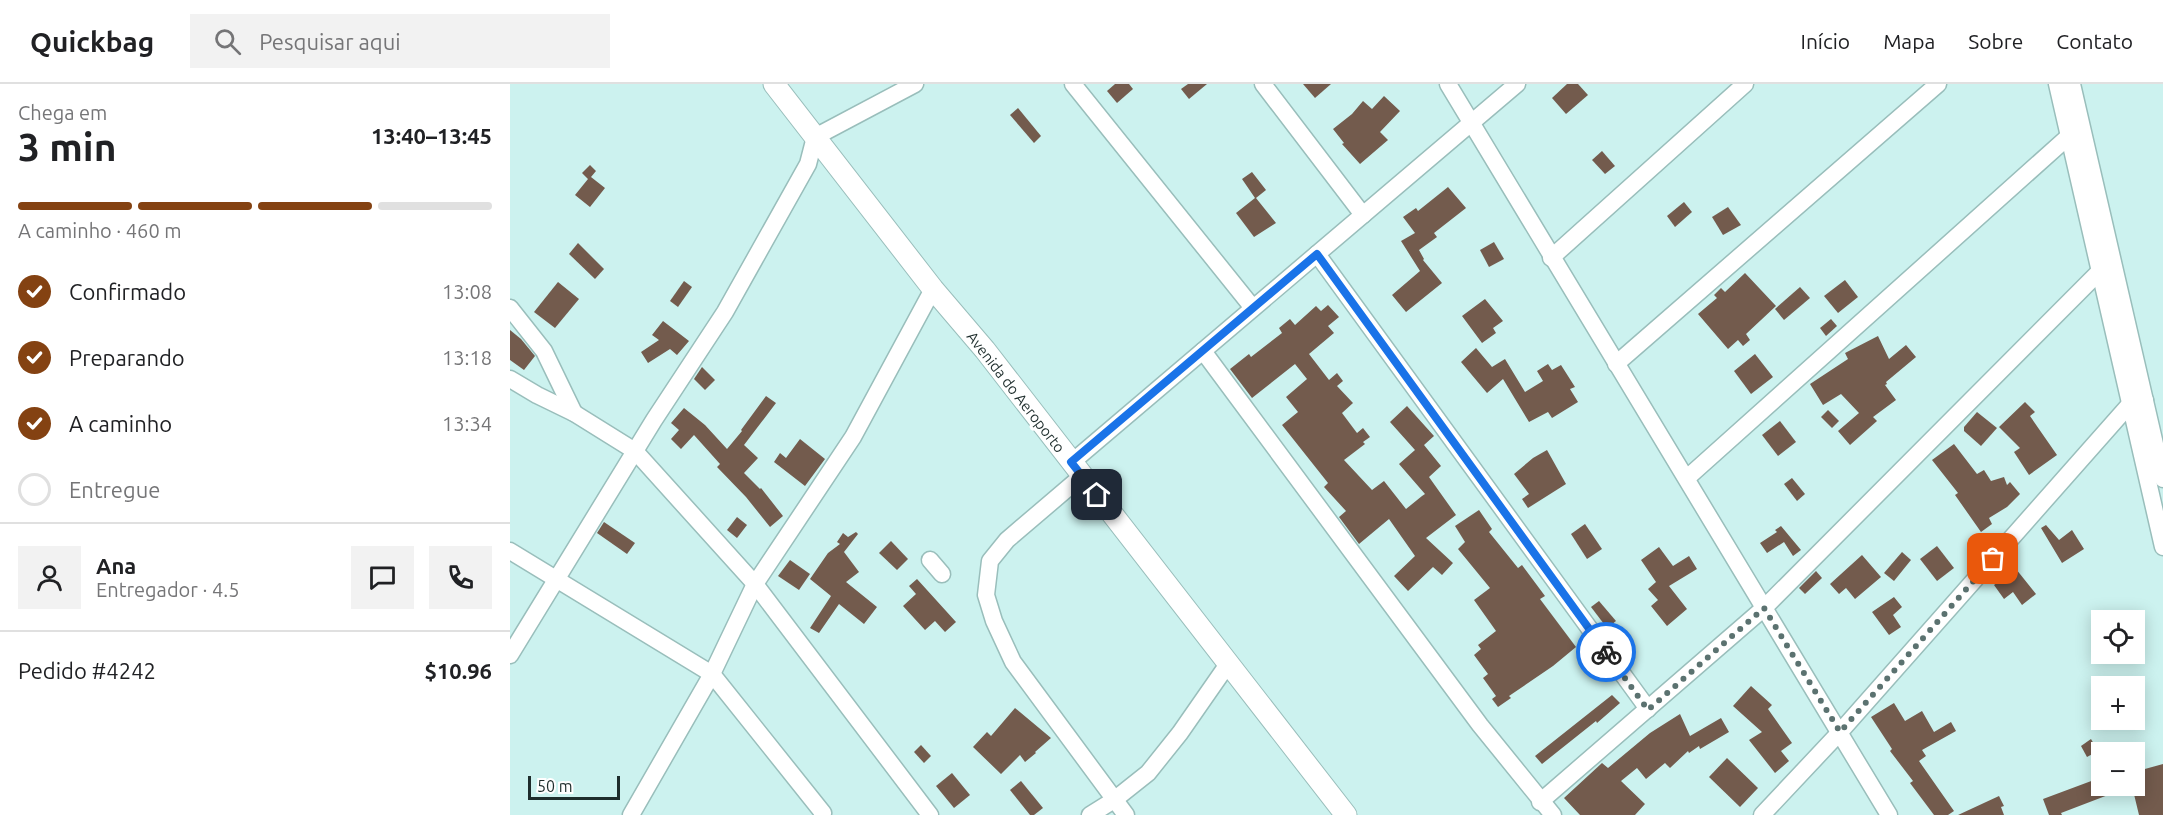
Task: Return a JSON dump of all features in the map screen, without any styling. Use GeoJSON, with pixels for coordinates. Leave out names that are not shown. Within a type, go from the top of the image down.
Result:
{"type":"FeatureCollection","features":[{"type":"Feature","properties":{"kind":"main road","name":"Avenida do Aeroporto"},"geometry":{"type":"LineString","coordinates":[[774,84],[933,289],[986,350],[1346,815]]}},
{"type":"Feature","properties":{"kind":"street"},"geometry":{"type":"LineString","coordinates":[[510,655],[738,290],[808,164],[815,136],[915,84]]}},
{"type":"Feature","properties":{"kind":"street"},"geometry":{"type":"LineString","coordinates":[[1073,84],[1253,308]]}},
{"type":"Feature","properties":{"kind":"street"},"geometry":{"type":"LineString","coordinates":[[1263,84],[1363,215]]}},
{"type":"Feature","properties":{"kind":"street"},"geometry":{"type":"LineString","coordinates":[[1448,84],[1889,815]]}},
{"type":"Feature","properties":{"kind":"street"},"geometry":{"type":"LineString","coordinates":[[1126,815],[1013,662],[994,621],[986,595],[990,561],[1007,540],[1077,469],[1203,351],[1517,84]]}},
{"type":"Feature","properties":{"kind":"street"},"geometry":{"type":"LineString","coordinates":[[1551,258],[1746,84]]}},
{"type":"Feature","properties":{"kind":"street"},"geometry":{"type":"LineString","coordinates":[[1616,364],[1938,84]]}},
{"type":"Feature","properties":{"kind":"street"},"geometry":{"type":"LineString","coordinates":[[2045,84],[2062,105]]}},
{"type":"Feature","properties":{"kind":"street"},"geometry":{"type":"LineString","coordinates":[[2058,84],[2100,271],[2137,402],[2163,479]]}},
{"type":"Feature","properties":{"kind":"street"},"geometry":{"type":"LineString","coordinates":[[2072,84],[2137,402],[2163,547]]}},
{"type":"Feature","properties":{"kind":"street"},"geometry":{"type":"LineString","coordinates":[[1687,478],[2069,136]]}},
{"type":"Feature","properties":{"kind":"street"},"geometry":{"type":"LineString","coordinates":[[1317,254],[1648,710]]}},
{"type":"Feature","properties":{"kind":"street"},"geometry":{"type":"LineString","coordinates":[[1540,802],[1764,608],[2100,271]]}},
{"type":"Feature","properties":{"kind":"street"},"geometry":{"type":"LineString","coordinates":[[631,815],[712,674],[755,585],[853,437],[933,289]]}},
{"type":"Feature","properties":{"kind":"street"},"geometry":{"type":"LineString","coordinates":[[510,308],[544,351],[574,412]]}},
{"type":"Feature","properties":{"kind":"street"},"geometry":{"type":"LineString","coordinates":[[1203,351],[1480,725],[1540,802],[1553,815]]}},
{"type":"Feature","properties":{"kind":"street"},"geometry":{"type":"LineString","coordinates":[[510,379],[537,395],[574,412],[635,452],[755,585],[930,815]]}},
{"type":"Feature","properties":{"kind":"street"},"geometry":{"type":"LineString","coordinates":[[1762,815],[1840,732],[2137,402]]}},
{"type":"Feature","properties":{"kind":"street"},"geometry":{"type":"LineString","coordinates":[[510,551],[712,674],[823,814]]}},
{"type":"Feature","properties":{"kind":"street"},"geometry":{"type":"LineString","coordinates":[[930,560],[942,574]]}},
{"type":"Feature","properties":{"kind":"street"},"geometry":{"type":"LineString","coordinates":[[1090,815],[1114,800],[1148,773],[1180,733],[1228,664]]}},
{"type":"Feature","properties":{"kind":"building"},"geometry":{"type":"Polygon","coordinates":[[[1115,84],[1129,84],[1133,89],[1117,103],[1107,91],[1115,84]]]}},
{"type":"Feature","properties":{"kind":"building"},"geometry":{"type":"Polygon","coordinates":[[[1188,84],[1207,84],[1189,99],[1181,89],[1188,84]]]}},
{"type":"Feature","properties":{"kind":"building"},"geometry":{"type":"Polygon","coordinates":[[[1303,84],[1331,84],[1315,98],[1303,84]]]}},
{"type":"Feature","properties":{"kind":"building"},"geometry":{"type":"Polygon","coordinates":[[[1567,84],[1578,84],[1588,95],[1566,114],[1552,98],[1567,84]]]}},
{"type":"Feature","properties":{"kind":"building"},"geometry":{"type":"Polygon","coordinates":[[[1384,96],[1400,111],[1380,132],[1388,140],[1360,164],[1342,144],[1344,143],[1333,129],[1352,114],[1363,101],[1372,109],[1384,96]]]}},
{"type":"Feature","properties":{"kind":"building"},"geometry":{"type":"Polygon","coordinates":[[[1018,108],[1041,136],[1034,143],[1010,115],[1018,108]]]}},
{"type":"Feature","properties":{"kind":"building"},"geometry":{"type":"Polygon","coordinates":[[[1602,151],[1615,166],[1605,174],[1592,160],[1602,151]]]}},
{"type":"Feature","properties":{"kind":"building"},"geometry":{"type":"Polygon","coordinates":[[[590,165],[596,171],[591,177],[605,188],[590,207],[575,195],[588,179],[582,173],[590,165]]]}},
{"type":"Feature","properties":{"kind":"building"},"geometry":{"type":"Polygon","coordinates":[[[1252,172],[1266,190],[1256,198],[1276,223],[1254,237],[1236,213],[1255,198],[1242,179],[1252,172]]]}},
{"type":"Feature","properties":{"kind":"building"},"geometry":{"type":"Polygon","coordinates":[[[1448,187],[1466,208],[1434,233],[1437,237],[1419,250],[1423,260],[1442,283],[1406,312],[1392,295],[1420,271],[1401,241],[1415,233],[1403,217],[1416,208],[1418,211],[1448,187]]]}},
{"type":"Feature","properties":{"kind":"building"},"geometry":{"type":"Polygon","coordinates":[[[1684,202],[1692,212],[1675,227],[1667,216],[1684,202]]]}},
{"type":"Feature","properties":{"kind":"building"},"geometry":{"type":"Polygon","coordinates":[[[1728,207],[1741,225],[1723,235],[1712,217],[1728,207]]]}},
{"type":"Feature","properties":{"kind":"building"},"geometry":{"type":"Polygon","coordinates":[[[1494,242],[1504,259],[1489,267],[1480,250],[1494,242]]]}},
{"type":"Feature","properties":{"kind":"building"},"geometry":{"type":"Polygon","coordinates":[[[578,243],[604,269],[595,279],[569,254],[578,243]]]}},
{"type":"Feature","properties":{"kind":"building"},"geometry":{"type":"Polygon","coordinates":[[[1745,273],[1776,306],[1746,334],[1750,340],[1743,346],[1738,340],[1728,349],[1698,314],[1717,298],[1714,295],[1721,288],[1725,292],[1745,273]]]}},
{"type":"Feature","properties":{"kind":"building"},"geometry":{"type":"Polygon","coordinates":[[[1845,280],[1858,297],[1838,313],[1824,296],[1845,280]]]}},
{"type":"Feature","properties":{"kind":"building"},"geometry":{"type":"Polygon","coordinates":[[[684,281],[692,287],[678,307],[670,301],[684,281]]]}},
{"type":"Feature","properties":{"kind":"building"},"geometry":{"type":"Polygon","coordinates":[[[558,282],[579,299],[555,328],[534,312],[558,282]]]}},
{"type":"Feature","properties":{"kind":"building"},"geometry":{"type":"Polygon","coordinates":[[[1800,287],[1810,298],[1784,320],[1775,309],[1800,287]]]}},
{"type":"Feature","properties":{"kind":"building"},"geometry":{"type":"Polygon","coordinates":[[[1485,299],[1503,321],[1493,328],[1496,333],[1482,343],[1462,316],[1485,299]]]}},
{"type":"Feature","properties":{"kind":"building"},"geometry":{"type":"Polygon","coordinates":[[[1328,305],[1339,317],[1328,326],[1334,333],[1309,354],[1329,380],[1337,373],[1343,381],[1337,386],[1353,403],[1342,413],[1357,433],[1363,428],[1370,437],[1363,442],[1365,444],[1344,460],[1372,490],[1384,481],[1406,509],[1425,494],[1399,464],[1415,450],[1390,422],[1407,406],[1434,436],[1424,445],[1441,466],[1429,477],[1456,515],[1426,538],[1453,563],[1442,575],[1433,567],[1408,591],[1394,576],[1415,556],[1389,519],[1359,544],[1339,517],[1346,511],[1324,487],[1328,483],[1282,425],[1298,412],[1286,397],[1307,379],[1295,364],[1252,398],[1230,369],[1249,354],[1251,357],[1282,333],[1279,328],[1290,319],[1295,325],[1316,306],[1321,311],[1328,305]]]}},
{"type":"Feature","properties":{"kind":"building"},"geometry":{"type":"Polygon","coordinates":[[[1831,319],[1837,326],[1826,336],[1820,328],[1831,319]]]}},
{"type":"Feature","properties":{"kind":"building"},"geometry":{"type":"Polygon","coordinates":[[[663,321],[689,341],[677,355],[670,349],[648,363],[641,352],[659,340],[652,335],[663,321]]]}},
{"type":"Feature","properties":{"kind":"building"},"geometry":{"type":"Polygon","coordinates":[[[510,330],[535,356],[524,370],[510,360],[510,330]]]}},
{"type":"Feature","properties":{"kind":"building"},"geometry":{"type":"Polygon","coordinates":[[[1878,336],[1889,359],[1906,345],[1916,357],[1886,382],[1885,385],[1896,400],[1873,417],[1877,421],[1850,445],[1838,431],[1859,413],[1841,394],[1823,405],[1810,384],[1848,359],[1845,353],[1878,336]]]}},
{"type":"Feature","properties":{"kind":"building"},"geometry":{"type":"Polygon","coordinates":[[[1476,348],[1492,367],[1505,359],[1525,392],[1543,381],[1537,371],[1548,364],[1552,370],[1561,365],[1575,387],[1570,389],[1578,402],[1552,418],[1548,412],[1529,422],[1503,379],[1487,393],[1461,362],[1476,348]]]}},
{"type":"Feature","properties":{"kind":"building"},"geometry":{"type":"Polygon","coordinates":[[[1755,354],[1773,377],[1751,394],[1734,371],[1755,354]]]}},
{"type":"Feature","properties":{"kind":"building"},"geometry":{"type":"Polygon","coordinates":[[[702,367],[715,380],[705,390],[694,379],[702,367]]]}},
{"type":"Feature","properties":{"kind":"building"},"geometry":{"type":"Polygon","coordinates":[[[766,396],[776,403],[744,445],[758,458],[744,473],[761,488],[783,516],[770,527],[746,497],[717,467],[720,464],[694,435],[681,449],[671,439],[679,430],[671,423],[684,408],[705,425],[727,449],[766,396]]]}},
{"type":"Feature","properties":{"kind":"building"},"geometry":{"type":"Polygon","coordinates":[[[2025,402],[2035,412],[2030,416],[2057,455],[2029,475],[2014,452],[2020,448],[1999,427],[2025,402]]]}},
{"type":"Feature","properties":{"kind":"building"},"geometry":{"type":"Polygon","coordinates":[[[1828,410],[1839,421],[1832,428],[1821,417],[1828,410]]]}},
{"type":"Feature","properties":{"kind":"building"},"geometry":{"type":"Polygon","coordinates":[[[1977,412],[1997,428],[1981,446],[1964,431],[1964,427],[1977,412]]]}},
{"type":"Feature","properties":{"kind":"building"},"geometry":{"type":"Polygon","coordinates":[[[1780,421],[1796,442],[1778,456],[1762,435],[1780,421]]]}},
{"type":"Feature","properties":{"kind":"building"},"geometry":{"type":"Polygon","coordinates":[[[800,439],[825,459],[805,486],[774,462],[780,453],[786,458],[800,439]]]}},
{"type":"Feature","properties":{"kind":"building"},"geometry":{"type":"Polygon","coordinates":[[[1954,444],[1977,474],[1984,470],[1991,481],[2004,477],[2007,485],[2010,482],[2020,494],[2007,507],[1989,518],[1992,524],[1981,532],[1955,495],[1958,493],[1932,460],[1954,444]]]}},
{"type":"Feature","properties":{"kind":"building"},"geometry":{"type":"Polygon","coordinates":[[[1547,450],[1566,484],[1528,508],[1522,499],[1529,494],[1514,474],[1547,450]]]}},
{"type":"Feature","properties":{"kind":"building"},"geometry":{"type":"Polygon","coordinates":[[[1792,478],[1805,494],[1797,501],[1784,484],[1792,478]]]}},
{"type":"Feature","properties":{"kind":"building"},"geometry":{"type":"Polygon","coordinates":[[[1479,510],[1492,529],[1489,532],[1518,568],[1522,565],[1545,596],[1540,599],[1576,647],[1509,696],[1511,698],[1498,707],[1492,699],[1496,696],[1483,678],[1488,674],[1474,655],[1481,649],[1478,645],[1496,631],[1474,600],[1490,588],[1458,549],[1465,542],[1455,526],[1479,510]]]}},
{"type":"Feature","properties":{"kind":"building"},"geometry":{"type":"Polygon","coordinates":[[[737,517],[747,525],[737,538],[727,530],[737,517]]]}},
{"type":"Feature","properties":{"kind":"building"},"geometry":{"type":"Polygon","coordinates":[[[604,522],[635,543],[627,554],[597,533],[604,522]]]}},
{"type":"Feature","properties":{"kind":"building"},"geometry":{"type":"Polygon","coordinates":[[[1585,524],[1602,549],[1587,559],[1571,534],[1585,524]]]}},
{"type":"Feature","properties":{"kind":"building"},"geometry":{"type":"Polygon","coordinates":[[[2046,525],[2059,540],[2072,530],[2084,549],[2062,563],[2041,528],[2046,525]]]}},
{"type":"Feature","properties":{"kind":"building"},"geometry":{"type":"Polygon","coordinates":[[[1781,526],[1801,550],[1793,556],[1784,542],[1767,553],[1760,543],[1777,532],[1775,530],[1781,526]]]}},
{"type":"Feature","properties":{"kind":"building"},"geometry":{"type":"Polygon","coordinates":[[[856,532],[858,534],[844,552],[859,572],[846,582],[877,607],[864,624],[839,604],[819,633],[810,628],[831,596],[810,579],[828,553],[840,544],[837,542],[843,533],[848,537],[856,532]]]}},
{"type":"Feature","properties":{"kind":"building"},"geometry":{"type":"Polygon","coordinates":[[[891,541],[908,559],[897,570],[879,553],[891,541]]]}},
{"type":"Feature","properties":{"kind":"building"},"geometry":{"type":"Polygon","coordinates":[[[1937,546],[1954,568],[1937,581],[1920,559],[1937,546]]]}},
{"type":"Feature","properties":{"kind":"building"},"geometry":{"type":"Polygon","coordinates":[[[1659,547],[1673,566],[1689,556],[1697,569],[1669,586],[1687,609],[1667,626],[1651,606],[1658,600],[1648,589],[1656,582],[1641,560],[1659,547]]]}},
{"type":"Feature","properties":{"kind":"building"},"geometry":{"type":"Polygon","coordinates":[[[1902,552],[1911,560],[1894,581],[1884,573],[1902,552]]]}},
{"type":"Feature","properties":{"kind":"building"},"geometry":{"type":"Polygon","coordinates":[[[1862,555],[1881,577],[1855,599],[1846,588],[1839,594],[1830,584],[1862,555]]]}},
{"type":"Feature","properties":{"kind":"building"},"geometry":{"type":"Polygon","coordinates":[[[790,560],[810,574],[799,590],[778,576],[790,560]]]}},
{"type":"Feature","properties":{"kind":"building"},"geometry":{"type":"Polygon","coordinates":[[[2016,569],[2036,594],[2022,605],[2013,592],[2004,599],[1994,585],[2016,569]]]}},
{"type":"Feature","properties":{"kind":"building"},"geometry":{"type":"Polygon","coordinates":[[[1816,571],[1822,578],[1805,594],[1799,588],[1816,571]]]}},
{"type":"Feature","properties":{"kind":"building"},"geometry":{"type":"Polygon","coordinates":[[[917,579],[956,622],[945,632],[935,621],[925,630],[903,606],[916,594],[909,586],[917,579]]]}},
{"type":"Feature","properties":{"kind":"building"},"geometry":{"type":"Polygon","coordinates":[[[1894,597],[1902,607],[1893,615],[1901,627],[1889,635],[1872,612],[1894,597]]]}},
{"type":"Feature","properties":{"kind":"building"},"geometry":{"type":"Polygon","coordinates":[[[1599,601],[1616,621],[1607,628],[1591,607],[1599,601]]]}},
{"type":"Feature","properties":{"kind":"building"},"geometry":{"type":"Polygon","coordinates":[[[1751,686],[1772,705],[1768,709],[1792,743],[1781,751],[1789,761],[1775,773],[1749,740],[1762,732],[1733,706],[1751,686]]]}},
{"type":"Feature","properties":{"kind":"building"},"geometry":{"type":"Polygon","coordinates":[[[1612,695],[1620,703],[1542,764],[1535,756],[1612,695]]]}},
{"type":"Feature","properties":{"kind":"building"},"geometry":{"type":"Polygon","coordinates":[[[1894,703],[1905,721],[1922,711],[1934,732],[1951,722],[1956,731],[1922,750],[1926,756],[1919,761],[1954,811],[1948,815],[1934,815],[1910,783],[1913,781],[1890,751],[1892,749],[1871,717],[1894,703]]]}},
{"type":"Feature","properties":{"kind":"building"},"geometry":{"type":"Polygon","coordinates":[[[1015,708],[1051,738],[1025,762],[1020,755],[1001,774],[973,747],[987,732],[991,736],[1015,708]]]}},
{"type":"Feature","properties":{"kind":"building"},"geometry":{"type":"Polygon","coordinates":[[[1680,714],[1690,736],[1721,718],[1729,732],[1700,749],[1699,746],[1689,753],[1688,751],[1670,768],[1665,763],[1646,779],[1637,768],[1621,781],[1645,804],[1635,815],[1580,815],[1564,798],[1602,763],[1608,768],[1650,733],[1680,714]]]}},
{"type":"Feature","properties":{"kind":"building"},"geometry":{"type":"Polygon","coordinates":[[[2091,739],[2091,755],[2087,757],[2081,746],[2091,739]]]}},
{"type":"Feature","properties":{"kind":"building"},"geometry":{"type":"Polygon","coordinates":[[[921,745],[931,756],[924,763],[914,752],[921,745]]]}},
{"type":"Feature","properties":{"kind":"building"},"geometry":{"type":"Polygon","coordinates":[[[1727,758],[1758,788],[1740,807],[1709,777],[1727,758]]]}},
{"type":"Feature","properties":{"kind":"building"},"geometry":{"type":"Polygon","coordinates":[[[2163,764],[2163,815],[2139,815],[2134,796],[2145,796],[2145,769],[2163,764]]]}},
{"type":"Feature","properties":{"kind":"building"},"geometry":{"type":"Polygon","coordinates":[[[952,773],[970,795],[954,808],[936,786],[952,773]]]}},
{"type":"Feature","properties":{"kind":"building"},"geometry":{"type":"Polygon","coordinates":[[[1021,781],[1043,808],[1034,815],[1030,815],[1010,790],[1021,781]]]}},
{"type":"Feature","properties":{"kind":"building"},"geometry":{"type":"Polygon","coordinates":[[[2091,781],[2091,796],[2105,796],[2061,813],[2062,815],[2049,815],[2043,799],[2091,781]]]}},
{"type":"Feature","properties":{"kind":"building"},"geometry":{"type":"Polygon","coordinates":[[[1999,796],[2004,806],[2001,807],[2004,815],[1958,815],[1999,796]]]}},
{"type":"Feature","properties":{"kind":"way so far"},"geometry":{"type":"LineString","coordinates":[[1606,652],[1648,710],[1764,608],[1840,732],[1993,559]]}},
{"type":"Feature","properties":{"kind":"route"},"geometry":{"type":"LineString","coordinates":[[1097,495],[1071,462],[1317,254],[1606,652]]}}]}
